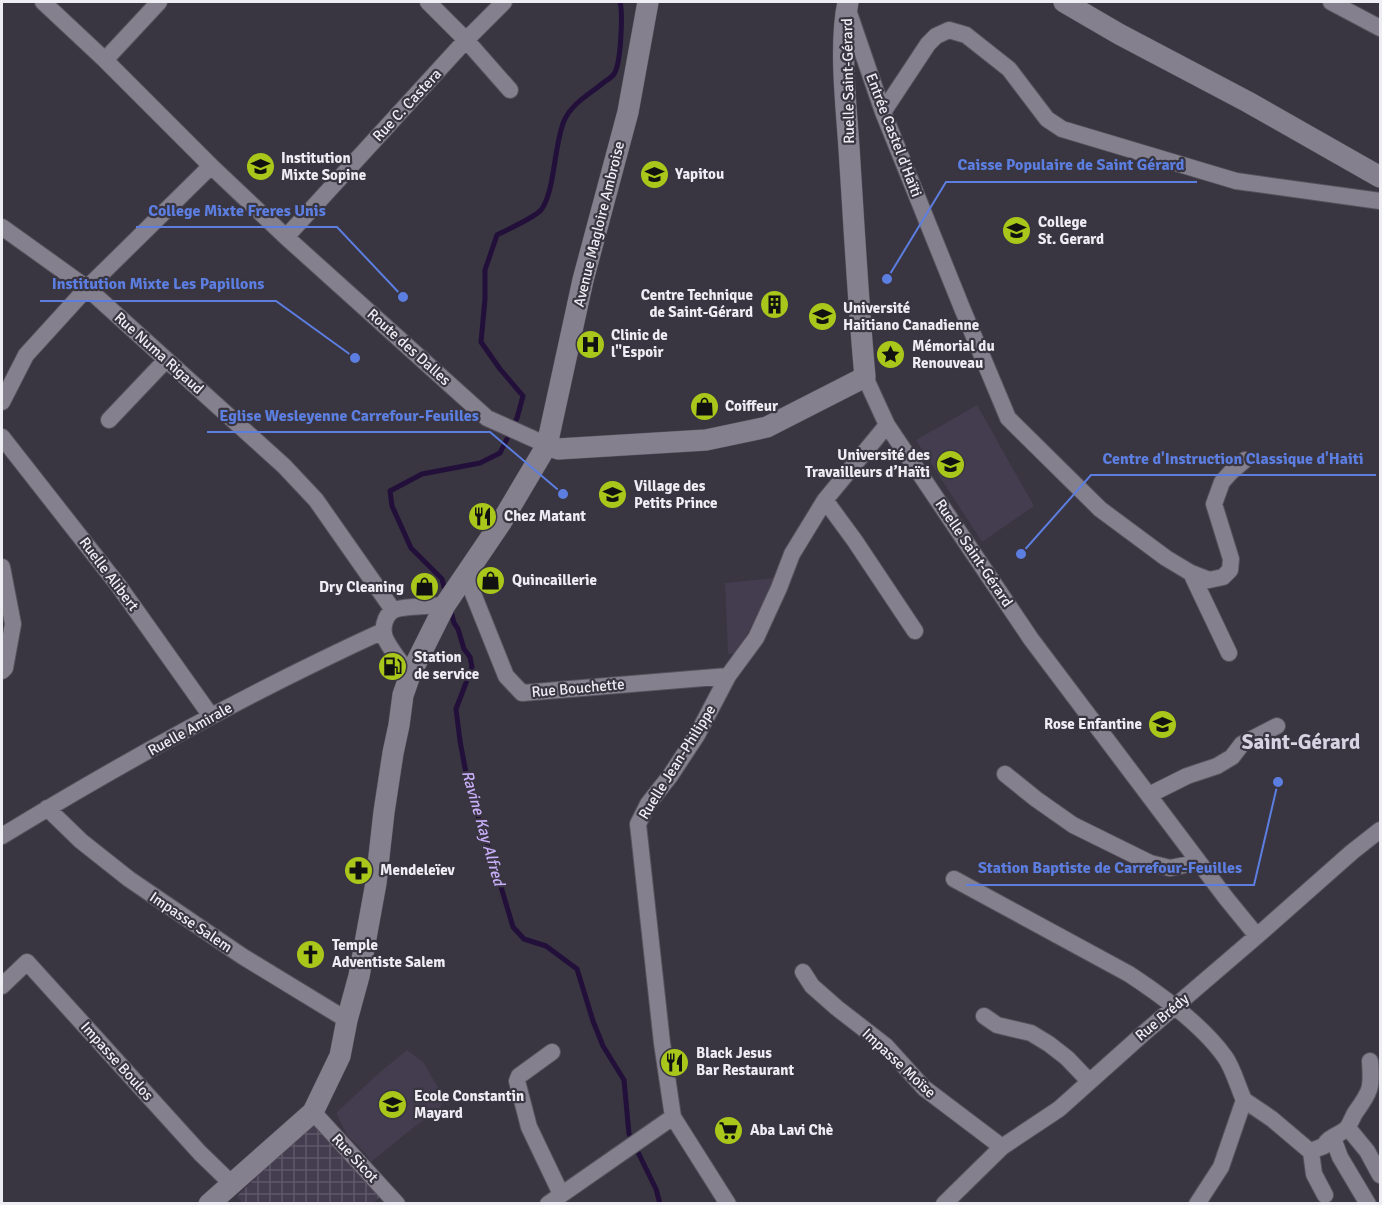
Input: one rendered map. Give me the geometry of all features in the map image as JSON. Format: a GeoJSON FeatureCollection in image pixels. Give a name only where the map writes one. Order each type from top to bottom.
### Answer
{"type":"FeatureCollection","features":[{"type":"Feature","properties":{"kind":"street","name":"Route des Dalles"},"geometry":{"type":"LineString","coordinates":[[43,2],[286,237],[487,418],[519,434],[558,449],[706,440],[767,427],[865,377]]}},
{"type":"Feature","properties":{"kind":"street"},"geometry":{"type":"LineString","coordinates":[[105,60],[159,2]]}},
{"type":"Feature","properties":{"kind":"street"},"geometry":{"type":"LineString","coordinates":[[428,2],[466,40],[510,90]]}},
{"type":"Feature","properties":{"kind":"street","name":"Rue C. Castera"},"geometry":{"type":"LineString","coordinates":[[286,237],[466,40],[504,2]]}},
{"type":"Feature","properties":{"kind":"street","name":"Avenue Magloire Ambroise"},"geometry":{"type":"LineString","coordinates":[[313,1112],[340,1056],[359,976],[403,695],[410,675],[445,605],[519,494],[547,446],[583,280],[628,111],[648,2]]}},
{"type":"Feature","properties":{"kind":"street"},"geometry":{"type":"LineString","coordinates":[[1064,2],[1380,177]]}},
{"type":"Feature","properties":{"kind":"street"},"geometry":{"type":"LineString","coordinates":[[1331,2],[1380,28]]}},
{"type":"Feature","properties":{"kind":"street","name":"Entrée Castel d'Haïti"},"geometry":{"type":"LineString","coordinates":[[847,4],[883,112],[1008,418],[1100,509],[1166,558],[1191,573],[1209,580],[1223,577],[1230,570],[1231,559],[1214,504],[1222,482],[1245,460]]}},
{"type":"Feature","properties":{"kind":"street","name":"Ruelle Saint-Gérard"},"geometry":{"type":"LineString","coordinates":[[847,4],[844,31],[845,77],[865,377],[887,425],[1031,639],[1257,936]]}},
{"type":"Feature","properties":{"kind":"street"},"geometry":{"type":"LineString","coordinates":[[883,112],[928,44],[936,36],[949,30],[966,35],[1009,69],[1047,119],[1062,129],[1236,181],[1380,201]]}},
{"type":"Feature","properties":{"kind":"street"},"geometry":{"type":"LineString","coordinates":[[2,402],[27,355],[87,288],[211,166]]}},
{"type":"Feature","properties":{"kind":"street","name":"Rue Numa Rigaud"},"geometry":{"type":"LineString","coordinates":[[2,227],[87,288],[285,466],[315,500],[393,610]]}},
{"type":"Feature","properties":{"kind":"street"},"geometry":{"type":"LineString","coordinates":[[109,420],[166,360]]}},
{"type":"Feature","properties":{"kind":"street","name":"Ruelle Jean-Philippe"},"geometry":{"type":"LineString","coordinates":[[728,1203],[673,1117],[662,1043],[638,824],[648,804],[697,735],[728,676],[756,638],[792,554],[825,500],[887,425]]}},
{"type":"Feature","properties":{"kind":"street","name":"Ruelle Alibert"},"geometry":{"type":"LineString","coordinates":[[2,437],[118,585],[211,716]]}},
{"type":"Feature","properties":{"kind":"street"},"geometry":{"type":"LineString","coordinates":[[825,500],[915,631]]}},
{"type":"Feature","properties":{"kind":"street"},"geometry":{"type":"LineString","coordinates":[[2,567],[14,624],[5,668],[2,671]]}},
{"type":"Feature","properties":{"kind":"street"},"geometry":{"type":"LineString","coordinates":[[1191,573],[1229,654]]}},
{"type":"Feature","properties":{"kind":"street","name":"Rue Bouchette"},"geometry":{"type":"LineString","coordinates":[[466,576],[506,676],[522,693],[728,676]]}},
{"type":"Feature","properties":{"kind":"street"},"geometry":{"type":"LineString","coordinates":[[410,675],[383,631],[388,616],[393,610],[445,605]]}},
{"type":"Feature","properties":{"kind":"street","name":"Ruelle Amirale"},"geometry":{"type":"LineString","coordinates":[[2,836],[47,808],[211,716],[383,631]]}},
{"type":"Feature","properties":{"kind":"street"},"geometry":{"type":"LineString","coordinates":[[1149,795],[1232,758],[1242,744],[1277,726]]}},
{"type":"Feature","properties":{"kind":"street"},"geometry":{"type":"LineString","coordinates":[[1005,774],[1073,825],[1150,863],[1170,868],[1199,862]]}},
{"type":"Feature","properties":{"kind":"street","name":"Impasse Salem"},"geometry":{"type":"LineString","coordinates":[[47,808],[81,841],[129,879],[242,956],[347,1020]]}},
{"type":"Feature","properties":{"kind":"street","name":"Rue Brédy"},"geometry":{"type":"LineString","coordinates":[[944,1203],[1002,1147],[1059,1108],[1380,830]]}},
{"type":"Feature","properties":{"kind":"street"},"geometry":{"type":"LineString","coordinates":[[954,879],[1129,974],[1174,1007],[1203,1033],[1226,1059],[1244,1100],[1272,1119],[1311,1152],[1314,1174],[1325,1195]]}},
{"type":"Feature","properties":{"kind":"street","name":"Impasse Boulos"},"geometry":{"type":"LineString","coordinates":[[2,986],[27,962],[200,1153],[232,1184]]}},
{"type":"Feature","properties":{"kind":"street","name":"Impasse Moïse"},"geometry":{"type":"LineString","coordinates":[[803,972],[812,986],[886,1046],[924,1088],[1002,1147]]}},
{"type":"Feature","properties":{"kind":"street"},"geometry":{"type":"LineString","coordinates":[[984,1016],[997,1025],[1031,1033],[1049,1044],[1067,1058],[1089,1081]]}},
{"type":"Feature","properties":{"kind":"street"},"geometry":{"type":"LineString","coordinates":[[552,1052],[519,1076],[517,1081],[554,1198],[673,1117]]}},
{"type":"Feature","properties":{"kind":"street"},"geometry":{"type":"LineString","coordinates":[[1311,1152],[1324,1146],[1327,1140],[1348,1128],[1371,1084],[1370,1061]]}},
{"type":"Feature","properties":{"kind":"street"},"geometry":{"type":"LineString","coordinates":[[1197,1203],[1221,1167],[1244,1100]]}},
{"type":"Feature","properties":{"kind":"street"},"geometry":{"type":"LineString","coordinates":[[209,1203],[313,1112]]}},
{"type":"Feature","properties":{"kind":"street","name":"Rue Sicot"},"geometry":{"type":"LineString","coordinates":[[313,1112],[397,1203]]}},
{"type":"Feature","properties":{"kind":"street"},"geometry":{"type":"LineString","coordinates":[[1348,1128],[1367,1151],[1380,1175]]}},
{"type":"Feature","properties":{"kind":"street"},"geometry":{"type":"LineString","coordinates":[[1333,1138],[1340,1157],[1368,1203]]}},
{"type":"Feature","properties":{"kind":"shaded area"},"geometry":{"type":"Polygon","coordinates":[[[977,405],[1034,506],[982,542],[916,440],[977,405]]]}},
{"type":"Feature","properties":{"kind":"shaded area"},"geometry":{"type":"Polygon","coordinates":[[[775,578],[738,653],[728,654],[725,583],[775,578]]]}},
{"type":"Feature","properties":{"kind":"shaded area","name":"Ecole Constantin Mayard"},"geometry":{"type":"Polygon","coordinates":[[[407,1050],[424,1063],[445,1100],[438,1110],[371,1162],[347,1135],[336,1113],[407,1050]]]}},
{"type":"Feature","properties":{"kind":"shaded area"},"geometry":{"type":"Polygon","coordinates":[[[313,1123],[381,1196],[373,1203],[243,1204],[237,1196],[313,1123]]]}},
{"type":"Feature","properties":{"kind":"waterway","name":"Ravine Kay Alfred"},"geometry":{"type":"LineString","coordinates":[[446,594],[442,579],[411,548],[392,506],[390,491],[422,474],[480,463],[500,453],[517,418],[523,396],[481,342],[485,270],[497,235],[533,216],[546,202],[558,142],[567,115],[581,100],[614,74],[621,39],[620,2]]}},
{"type":"Feature","properties":{"kind":"waterway","name":"Ravine Kay Alfred"},"geometry":{"type":"LineString","coordinates":[[450,608],[472,667],[456,709],[469,789],[513,927],[524,939],[546,946],[577,969],[603,1046],[624,1080],[629,1134],[656,1189],[660,1204]]}},
{"type":"Feature","properties":{"kind":"place","name":"Institution Mixte Sopine"},"geometry":{"type":"Point","coordinates":[260,167]}},
{"type":"Feature","properties":{"kind":"place","name":"Yapitou"},"geometry":{"type":"Point","coordinates":[654,174]}},
{"type":"Feature","properties":{"kind":"place","name":"College St. Gerard"},"geometry":{"type":"Point","coordinates":[1017,231]}},
{"type":"Feature","properties":{"kind":"place","name":"Caisse Populaire de Saint Gérard"},"geometry":{"type":"Point","coordinates":[887,279]}},
{"type":"Feature","properties":{"kind":"place","name":"College Mixte Freres Unis"},"geometry":{"type":"Point","coordinates":[403,297]}},
{"type":"Feature","properties":{"kind":"place","name":"Centre Technique de Saint-Gérard"},"geometry":{"type":"Point","coordinates":[774,304]}},
{"type":"Feature","properties":{"kind":"place","name":"Université Haitiano Canadienne"},"geometry":{"type":"Point","coordinates":[822,317]}},
{"type":"Feature","properties":{"kind":"place","name":"Clinic de l\"Espoir"},"geometry":{"type":"Point","coordinates":[590,344]}},
{"type":"Feature","properties":{"kind":"place","name":"Mémorial du Renouveau"},"geometry":{"type":"Point","coordinates":[891,355]}},
{"type":"Feature","properties":{"kind":"place","name":"Institution Mixte Les Papillons"},"geometry":{"type":"Point","coordinates":[355,358]}},
{"type":"Feature","properties":{"kind":"place","name":"Coiffeur"},"geometry":{"type":"Point","coordinates":[704,406]}},
{"type":"Feature","properties":{"kind":"place","name":"Université des Travailleurs d’Haïti"},"geometry":{"type":"Point","coordinates":[951,464]}},
{"type":"Feature","properties":{"kind":"place","name":"Eglise Wesleyenne Carrefour-Feuilles"},"geometry":{"type":"Point","coordinates":[563,494]}},
{"type":"Feature","properties":{"kind":"place","name":"Village des Petits Prince"},"geometry":{"type":"Point","coordinates":[613,495]}},
{"type":"Feature","properties":{"kind":"place","name":"Chez Matant"},"geometry":{"type":"Point","coordinates":[483,516]}},
{"type":"Feature","properties":{"kind":"place","name":"Centre d'Instruction Classique d'Haiti"},"geometry":{"type":"Point","coordinates":[1021,554]}},
{"type":"Feature","properties":{"kind":"place","name":"Quincaillerie"},"geometry":{"type":"Point","coordinates":[491,580]}},
{"type":"Feature","properties":{"kind":"place","name":"Dry Cleaning"},"geometry":{"type":"Point","coordinates":[425,587]}},
{"type":"Feature","properties":{"kind":"place","name":"Station de service"},"geometry":{"type":"Point","coordinates":[393,666]}},
{"type":"Feature","properties":{"kind":"place","name":"Rose Enfantine"},"geometry":{"type":"Point","coordinates":[1163,724]}},
{"type":"Feature","properties":{"kind":"place","name":"Station Baptiste de Carrefour-Feuilles"},"geometry":{"type":"Point","coordinates":[1278,782]}},
{"type":"Feature","properties":{"kind":"place","name":"Mendeleïev"},"geometry":{"type":"Point","coordinates":[359,870]}},
{"type":"Feature","properties":{"kind":"place","name":"Temple Adventiste Salem"},"geometry":{"type":"Point","coordinates":[311,954]}},
{"type":"Feature","properties":{"kind":"place","name":"Black Jesus Bar Restaurant"},"geometry":{"type":"Point","coordinates":[675,1062]}},
{"type":"Feature","properties":{"kind":"place","name":"Ecole Constantin Mayard"},"geometry":{"type":"Point","coordinates":[393,1105]}},
{"type":"Feature","properties":{"kind":"place","name":"Aba Lavi Chè"},"geometry":{"type":"Point","coordinates":[729,1130]}},
{"type":"Feature","properties":{"kind":"district","name":"Saint-Gérard"},"geometry":{"type":"Point","coordinates":[1301,742]}}]}
